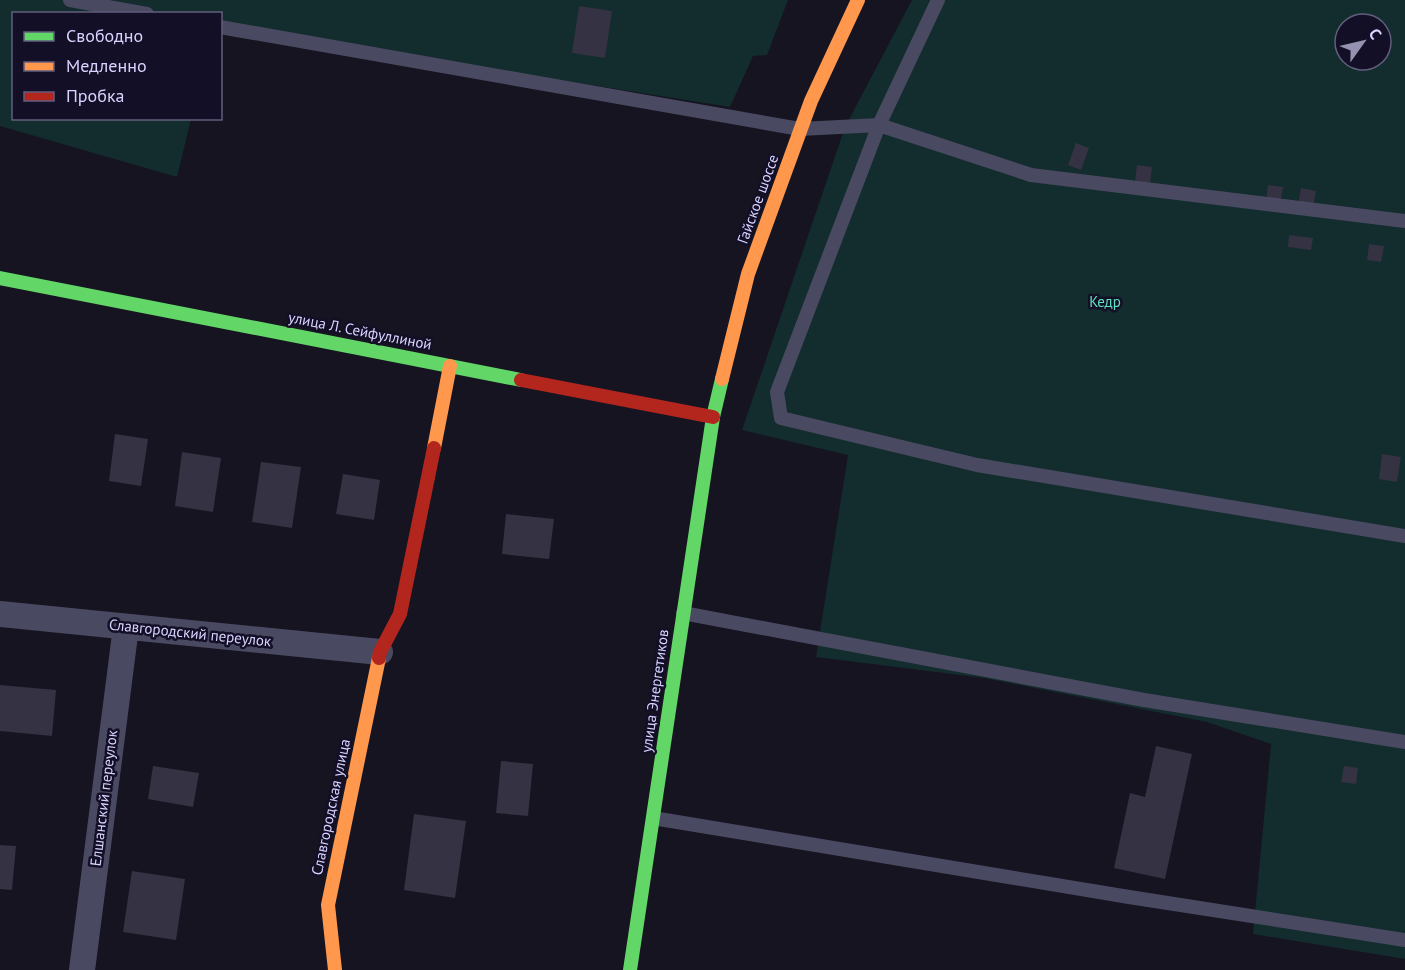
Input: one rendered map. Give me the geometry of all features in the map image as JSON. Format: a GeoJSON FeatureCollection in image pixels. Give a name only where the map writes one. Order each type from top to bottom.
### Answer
{"type":"FeatureCollection","features":[{"type":"Feature","properties":{"kind":"street","name":"Гайское шоссе"},"geometry":{"type":"LineString","coordinates":[[713,417],[748,274],[811,101],[858,0]]}},
{"type":"Feature","properties":{"kind":"street","name":"улица Л. Сейфуллиной"},"geometry":{"type":"LineString","coordinates":[[0,278],[713,417]]}},
{"type":"Feature","properties":{"kind":"street","name":"Славгородская улица"},"geometry":{"type":"LineString","coordinates":[[335,970],[328,905],[380,652],[400,614],[450,366]]}},
{"type":"Feature","properties":{"kind":"street","name":"улица Энергетиков"},"geometry":{"type":"LineString","coordinates":[[630,970],[713,417]]}},
{"type":"Feature","properties":{"kind":"street","name":"Славгородский переулок"},"geometry":{"type":"LineString","coordinates":[[0,614],[380,652]]}},
{"type":"Feature","properties":{"kind":"street","name":"Елшанский переулок"},"geometry":{"type":"LineString","coordinates":[[82,970],[126,627]]}},
{"type":"Feature","properties":{"kind":"lane"},"geometry":{"type":"LineString","coordinates":[[70,0],[136,12]]}},
{"type":"Feature","properties":{"kind":"lane"},"geometry":{"type":"LineString","coordinates":[[938,0],[879,124],[777,392],[781,418],[976,465],[1405,536]]}},
{"type":"Feature","properties":{"kind":"lane"},"geometry":{"type":"LineString","coordinates":[[222,27],[801,129],[879,124],[1030,175],[1405,221]]}},
{"type":"Feature","properties":{"kind":"lane"},"geometry":{"type":"LineString","coordinates":[[683,612],[1144,700],[1405,742]]}},
{"type":"Feature","properties":{"kind":"lane"},"geometry":{"type":"LineString","coordinates":[[653,818],[1405,940]]}},
{"type":"Feature","properties":{"kind":"green space"},"geometry":{"type":"Polygon","coordinates":[[[0,0],[788,0],[767,55],[753,56],[730,107],[222,26],[222,12],[12,12],[12,120],[191,120],[177,177],[0,126],[0,0]]]}},
{"type":"Feature","properties":{"kind":"green space","name":"Кедр"},"geometry":{"type":"Polygon","coordinates":[[[912,0],[1405,0],[1405,959],[1253,934],[1271,744],[1207,722],[984,678],[816,657],[848,455],[742,430],[845,127],[912,0]]]}},
{"type":"Feature","properties":{"kind":"building"},"geometry":{"type":"Polygon","coordinates":[[[579,6],[612,11],[605,58],[572,53],[579,6]]]}},
{"type":"Feature","properties":{"kind":"building"},"geometry":{"type":"Polygon","coordinates":[[[1076,143],[1089,148],[1081,170],[1068,165],[1076,143]]]}},
{"type":"Feature","properties":{"kind":"building"},"geometry":{"type":"Polygon","coordinates":[[[1137,165],[1152,167],[1150,183],[1135,181],[1137,165]]]}},
{"type":"Feature","properties":{"kind":"building"},"geometry":{"type":"Polygon","coordinates":[[[1268,185],[1283,187],[1280,203],[1266,201],[1268,185]]]}},
{"type":"Feature","properties":{"kind":"building"},"geometry":{"type":"Polygon","coordinates":[[[1301,188],[1316,191],[1313,207],[1298,205],[1301,188]]]}},
{"type":"Feature","properties":{"kind":"building"},"geometry":{"type":"Polygon","coordinates":[[[1289,235],[1313,238],[1311,250],[1288,247],[1289,235]]]}},
{"type":"Feature","properties":{"kind":"building"},"geometry":{"type":"Polygon","coordinates":[[[1369,244],[1384,246],[1381,262],[1367,260],[1369,244]]]}},
{"type":"Feature","properties":{"kind":"building"},"geometry":{"type":"Polygon","coordinates":[[[115,434],[148,439],[141,486],[109,481],[115,434]]]}},
{"type":"Feature","properties":{"kind":"building"},"geometry":{"type":"Polygon","coordinates":[[[182,452],[221,458],[213,512],[175,506],[182,452]]]}},
{"type":"Feature","properties":{"kind":"building"},"geometry":{"type":"Polygon","coordinates":[[[1382,454],[1401,457],[1397,482],[1379,479],[1382,454]]]}},
{"type":"Feature","properties":{"kind":"building"},"geometry":{"type":"Polygon","coordinates":[[[261,462],[301,467],[292,528],[252,522],[261,462]]]}},
{"type":"Feature","properties":{"kind":"building"},"geometry":{"type":"Polygon","coordinates":[[[343,474],[380,480],[374,520],[336,514],[343,474]]]}},
{"type":"Feature","properties":{"kind":"building"},"geometry":{"type":"Polygon","coordinates":[[[506,514],[554,519],[549,559],[502,554],[506,514]]]}},
{"type":"Feature","properties":{"kind":"building"},"geometry":{"type":"Polygon","coordinates":[[[0,685],[56,690],[52,736],[0,731],[0,685]]]}},
{"type":"Feature","properties":{"kind":"building"},"geometry":{"type":"Polygon","coordinates":[[[1156,746],[1192,754],[1165,879],[1114,868],[1130,793],[1145,797],[1156,746]]]}},
{"type":"Feature","properties":{"kind":"building"},"geometry":{"type":"Polygon","coordinates":[[[501,761],[533,764],[528,816],[496,813],[501,761]]]}},
{"type":"Feature","properties":{"kind":"building"},"geometry":{"type":"Polygon","coordinates":[[[153,766],[199,773],[193,807],[148,799],[153,766]]]}},
{"type":"Feature","properties":{"kind":"building"},"geometry":{"type":"Polygon","coordinates":[[[1344,766],[1358,768],[1356,784],[1341,782],[1344,766]]]}},
{"type":"Feature","properties":{"kind":"building"},"geometry":{"type":"Polygon","coordinates":[[[414,814],[466,821],[455,898],[404,890],[414,814]]]}},
{"type":"Feature","properties":{"kind":"building"},"geometry":{"type":"Polygon","coordinates":[[[0,845],[16,846],[12,890],[0,889],[0,845]]]}},
{"type":"Feature","properties":{"kind":"building"},"geometry":{"type":"Polygon","coordinates":[[[132,871],[185,879],[176,940],[123,932],[132,871]]]}},
{"type":"Feature","properties":{"kind":"traffic: fast"},"geometry":{"type":"LineString","coordinates":[[0,278],[521,380]]}},
{"type":"Feature","properties":{"kind":"traffic: fast"},"geometry":{"type":"LineString","coordinates":[[630,970],[713,417],[722,379]]}},
{"type":"Feature","properties":{"kind":"traffic: slow"},"geometry":{"type":"LineString","coordinates":[[722,379],[748,274],[811,101],[858,0]]}},
{"type":"Feature","properties":{"kind":"traffic: slow"},"geometry":{"type":"LineString","coordinates":[[434,448],[450,366]]}},
{"type":"Feature","properties":{"kind":"traffic: slow"},"geometry":{"type":"LineString","coordinates":[[335,970],[328,905],[379,658]]}},
{"type":"Feature","properties":{"kind":"traffic: jam"},"geometry":{"type":"LineString","coordinates":[[521,380],[713,417]]}},
{"type":"Feature","properties":{"kind":"traffic: jam"},"geometry":{"type":"LineString","coordinates":[[379,658],[400,614],[434,448]]}}]}
